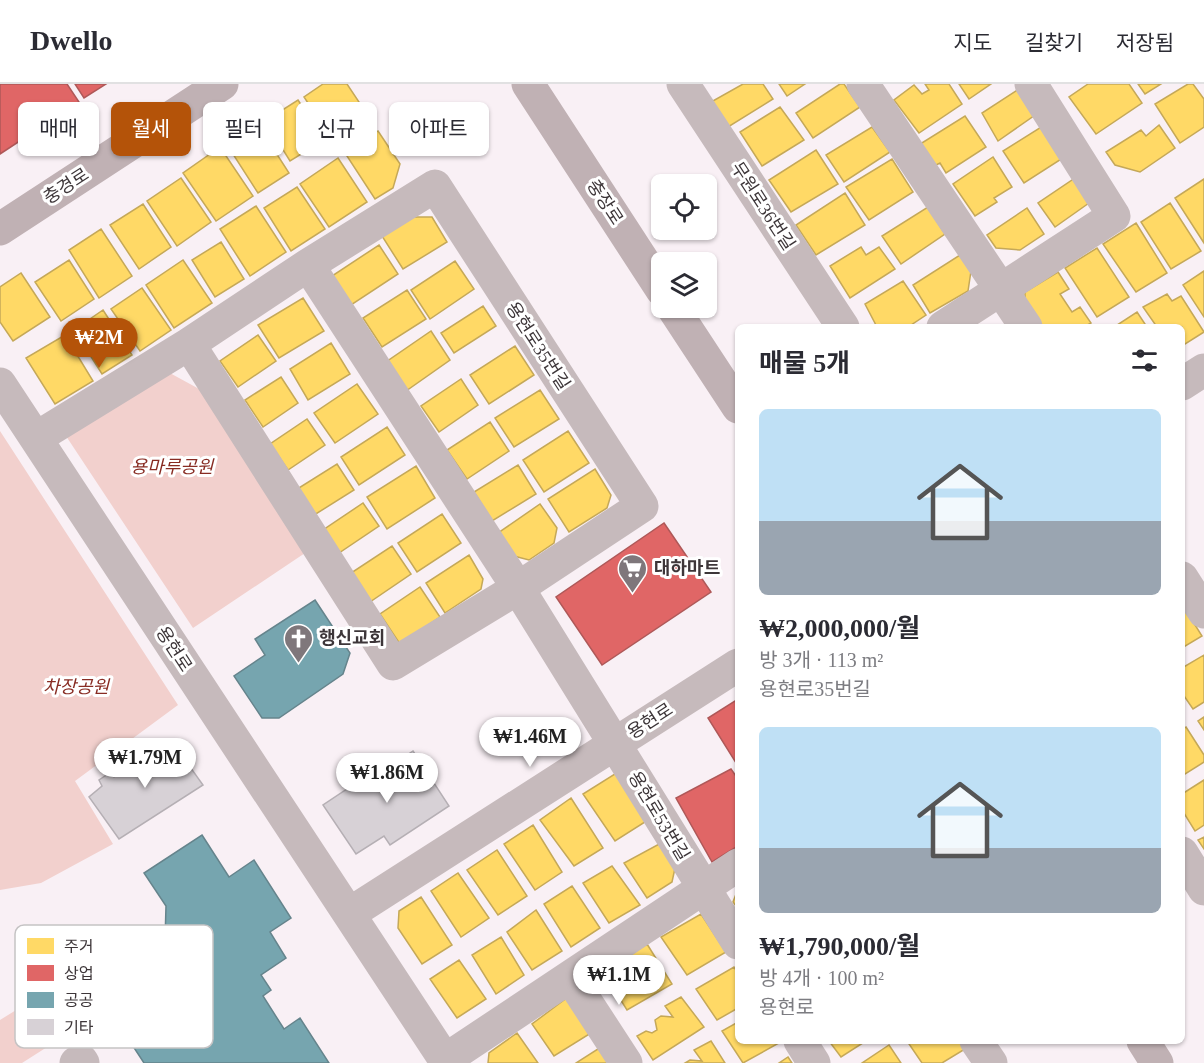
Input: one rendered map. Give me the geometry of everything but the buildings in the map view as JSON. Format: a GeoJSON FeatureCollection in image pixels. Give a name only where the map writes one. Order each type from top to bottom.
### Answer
{"type":"FeatureCollection","features":[{"type":"Feature","properties":{"kind":"main road","name":"충경로"},"geometry":{"type":"LineString","coordinates":[[0,229],[222,84]]}},
{"type":"Feature","properties":{"kind":"main road","name":"충장로"},"geometry":{"type":"LineString","coordinates":[[528,84],[651,273]]}},
{"type":"Feature","properties":{"kind":"main road"},"geometry":{"type":"LineString","coordinates":[[680,318],[735,402]]}},
{"type":"Feature","properties":{"kind":"main road"},"geometry":{"type":"LineString","coordinates":[[1145,1044],[1157,1063]]}},
{"type":"Feature","properties":{"kind":"street","name":"무원로36번길"},"geometry":{"type":"LineString","coordinates":[[683,84],[841,324]]}},
{"type":"Feature","properties":{"kind":"street"},"geometry":{"type":"LineString","coordinates":[[864,84],[1024,324]]}},
{"type":"Feature","properties":{"kind":"street"},"geometry":{"type":"LineString","coordinates":[[948,324],[1114,216],[1031,84]]}},
{"type":"Feature","properties":{"kind":"street","name":"용현로35번길"},"geometry":{"type":"LineString","coordinates":[[36,438],[189,344],[308,265],[435,186],[642,506],[518,588],[393,664],[189,344]]}},
{"type":"Feature","properties":{"kind":"street"},"geometry":{"type":"LineString","coordinates":[[308,265],[518,588],[615,743]]}},
{"type":"Feature","properties":{"kind":"street"},"geometry":{"type":"LineString","coordinates":[[1185,382],[1204,370]]}},
{"type":"Feature","properties":{"kind":"street","name":"용현로"},"geometry":{"type":"LineString","coordinates":[[0,384],[446,1062]]}},
{"type":"Feature","properties":{"kind":"street"},"geometry":{"type":"LineString","coordinates":[[1185,575],[1204,561]]}},
{"type":"Feature","properties":{"kind":"street"},"geometry":{"type":"LineString","coordinates":[[1185,582],[1204,612]]}},
{"type":"Feature","properties":{"kind":"street","name":"용현로"},"geometry":{"type":"LineString","coordinates":[[349,914],[735,667]]}},
{"type":"Feature","properties":{"kind":"street","name":"용현로53번길"},"geometry":{"type":"LineString","coordinates":[[615,743],[735,937]]}},
{"type":"Feature","properties":{"kind":"street"},"geometry":{"type":"LineString","coordinates":[[1185,858],[1204,890]]}},
{"type":"Feature","properties":{"kind":"street"},"geometry":{"type":"LineString","coordinates":[[446,1062],[735,867]]}},
{"type":"Feature","properties":{"kind":"street"},"geometry":{"type":"LineString","coordinates":[[570,977],[626,1063]]}},
{"type":"Feature","properties":{"kind":"street"},"geometry":{"type":"LineString","coordinates":[[802,1044],[814,1063]]}},
{"type":"Feature","properties":{"kind":"street"},"geometry":{"type":"LineString","coordinates":[[978,1044],[991,1063]]}},
{"type":"Feature","properties":{"kind":"street"},"geometry":{"type":"LineString","coordinates":[[76,1063],[81,1060],[83,1063]]}},
{"type":"Feature","properties":{"kind":"green space","name":"용마루공원"},"geometry":{"type":"Polygon","coordinates":[[[168,372],[212,396],[308,551],[193,628],[66,436],[168,372]]]}},
{"type":"Feature","properties":{"kind":"green space","name":"차장공원"},"geometry":{"type":"Polygon","coordinates":[[[0,431],[178,705],[75,781],[113,844],[41,883],[0,890],[0,431]]]}},
{"type":"Feature","properties":{"kind":"green space"},"geometry":{"type":"Polygon","coordinates":[[[15,1011],[15,1048],[46,1048],[22,1063],[0,1063],[0,1020],[15,1011]]]}},
{"type":"Feature","properties":{"kind":"place","name":"대하마트"},"geometry":{"type":"Point","coordinates":[633,594]}},
{"type":"Feature","properties":{"kind":"place","name":"행신교회"},"geometry":{"type":"Point","coordinates":[298,664]}}]}
